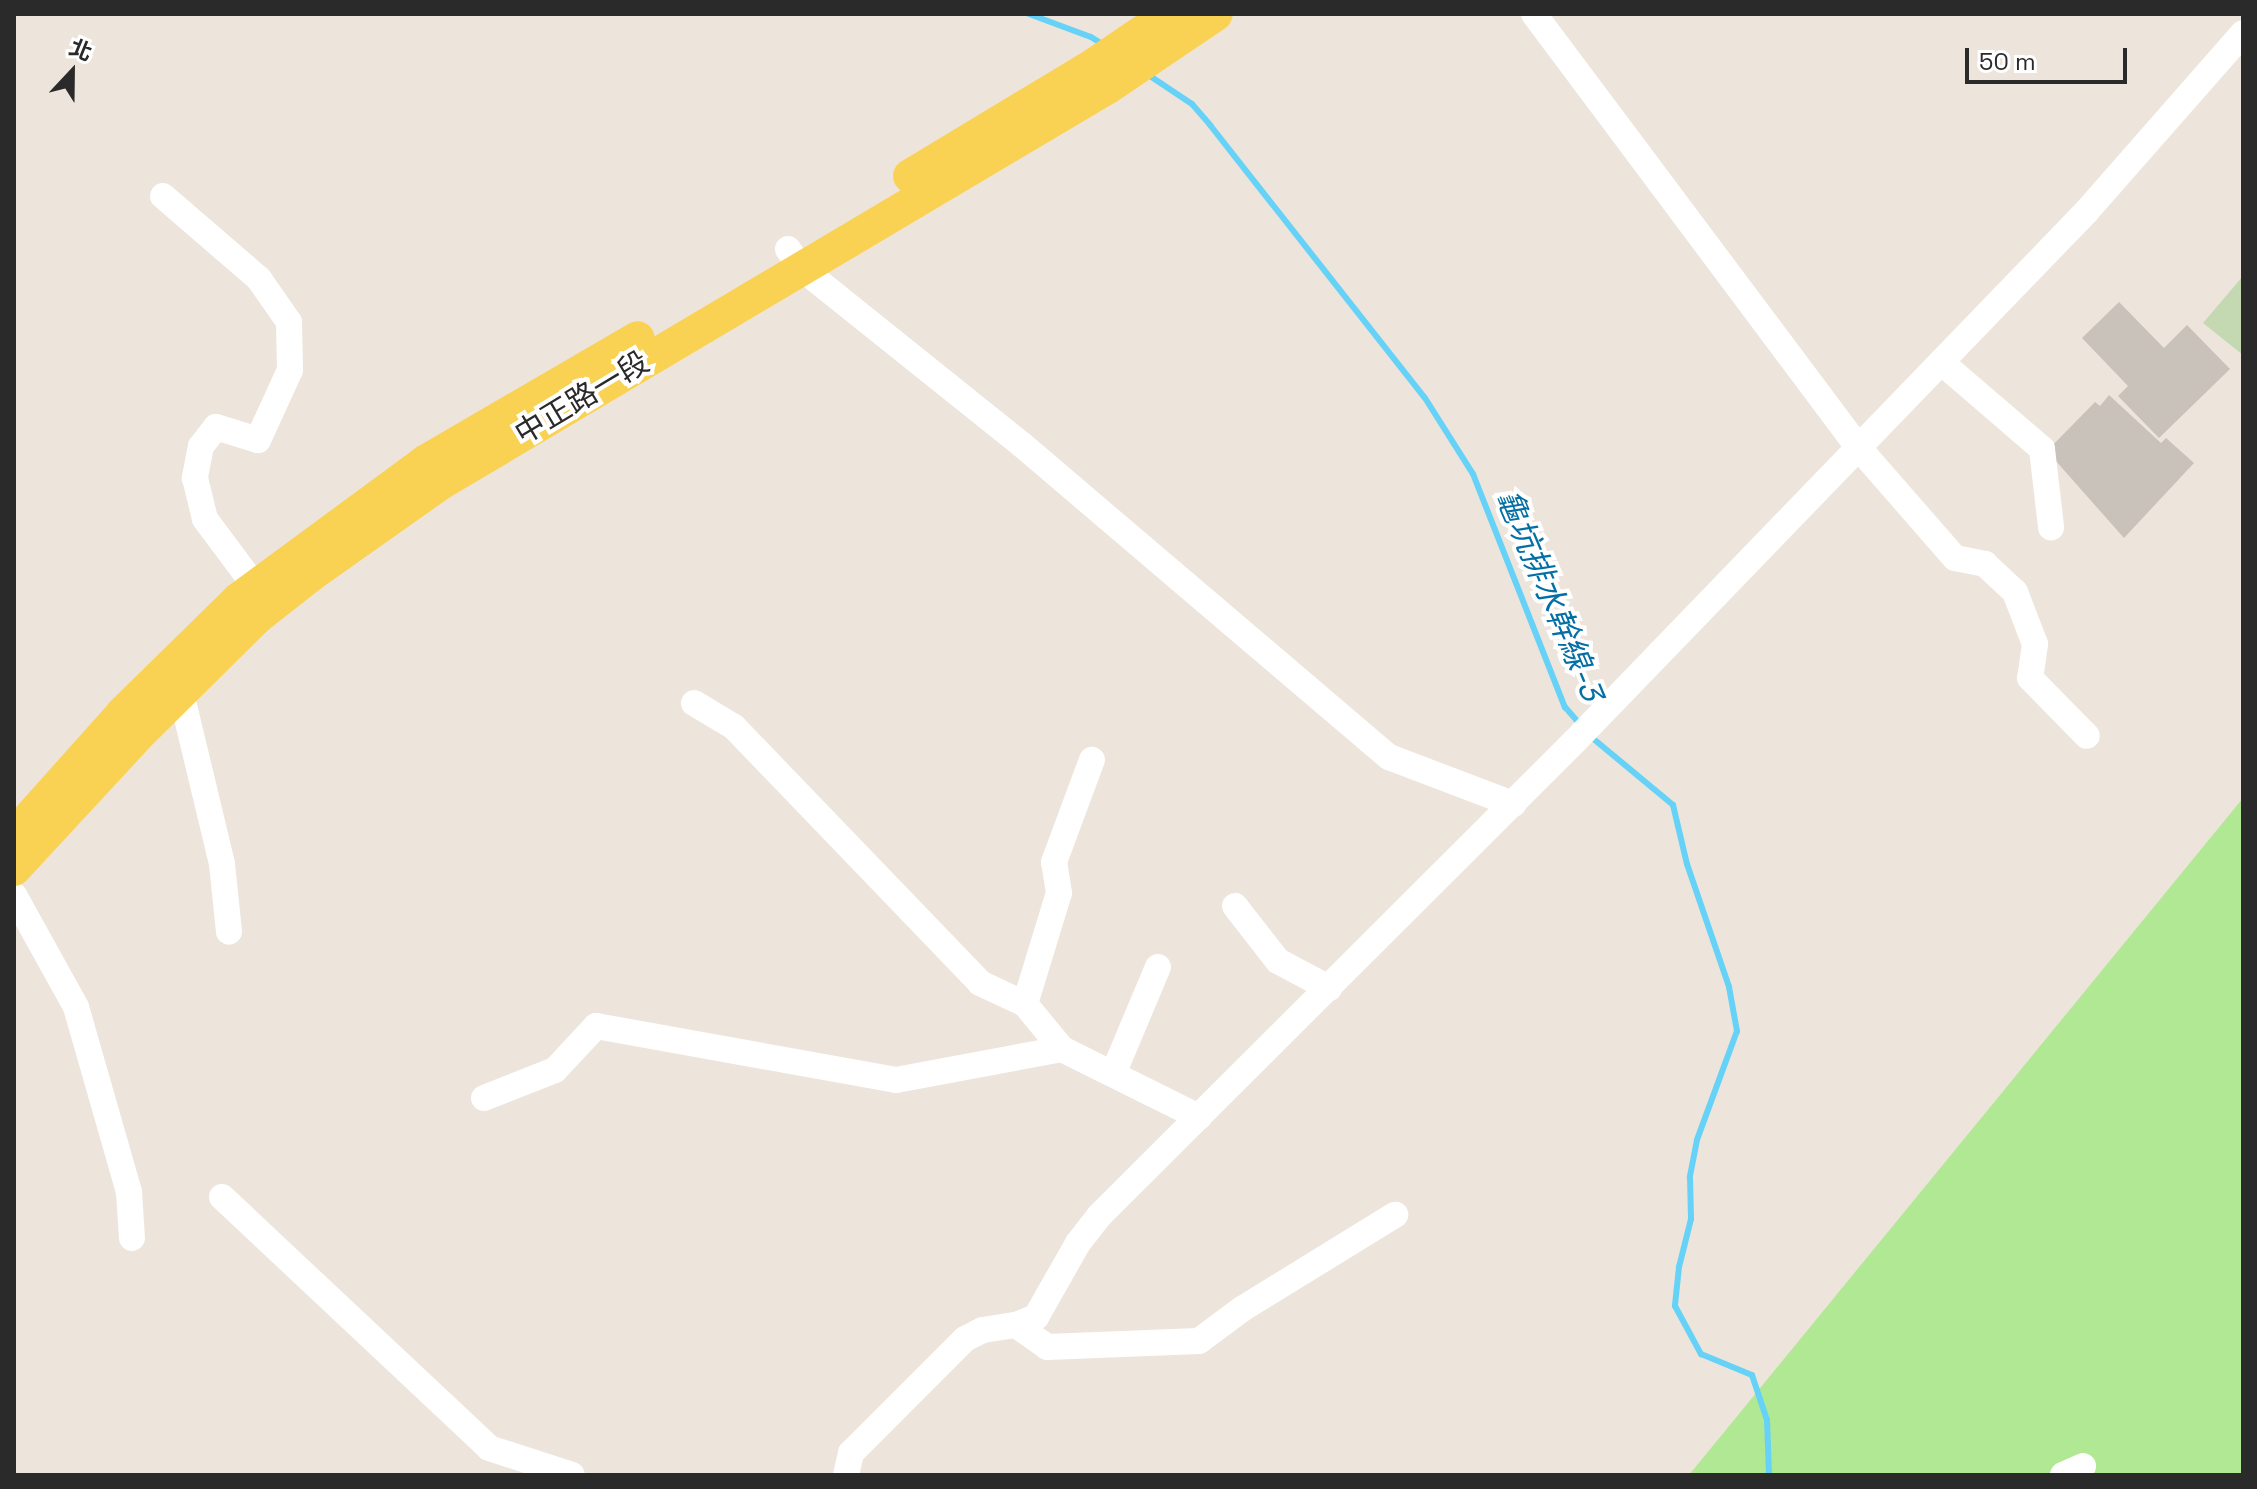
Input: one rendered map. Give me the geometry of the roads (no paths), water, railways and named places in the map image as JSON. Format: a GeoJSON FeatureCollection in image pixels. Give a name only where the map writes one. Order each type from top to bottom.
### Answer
{"type":"FeatureCollection","features":[{"type":"Feature","properties":{"kind":"main road","name":"中正路一段"},"geometry":{"type":"LineString","coordinates":[[1126,60],[1169,14]]}},
{"type":"Feature","properties":{"kind":"main road","name":"中正路一段"},"geometry":{"type":"LineString","coordinates":[[14,835],[122,714],[255,586],[305,563],[439,484],[794,258],[1126,60],[1216,14]]}},
{"type":"Feature","properties":{"kind":"main road","name":"中正路一段"},"geometry":{"type":"LineString","coordinates":[[14,869],[305,563]]}},
{"type":"Feature","properties":{"kind":"lane"},"geometry":{"type":"LineString","coordinates":[[1534,14],[1858,447],[1955,558],[1985,564],[2015,592],[2035,644],[2030,678],[2087,736]]}},
{"type":"Feature","properties":{"kind":"lane"},"geometry":{"type":"LineString","coordinates":[[846,1475],[851,1453],[965,1339],[983,1330],[1016,1325],[1036,1317],[1078,1243],[1099,1216],[1575,741],[2086,212],[2243,33]]}},
{"type":"Feature","properties":{"kind":"lane"},"geometry":{"type":"LineString","coordinates":[[163,196],[259,279],[289,322],[290,370],[258,440],[216,427],[201,446],[195,478],[205,519],[255,586]]}},
{"type":"Feature","properties":{"kind":"lane"},"geometry":{"type":"LineString","coordinates":[[794,258],[1021,444],[1389,757],[1513,804]]}},
{"type":"Feature","properties":{"kind":"lane"},"geometry":{"type":"LineString","coordinates":[[1941,362],[2042,449],[2051,527]]}},
{"type":"Feature","properties":{"kind":"lane"},"geometry":{"type":"LineString","coordinates":[[181,693],[222,864],[229,932]]}},
{"type":"Feature","properties":{"kind":"lane"},"geometry":{"type":"LineString","coordinates":[[694,703],[734,727],[980,983],[1025,1004],[1062,1049],[1199,1117]]}},
{"type":"Feature","properties":{"kind":"lane"},"geometry":{"type":"LineString","coordinates":[[1025,1004],[1059,893],[1054,862],[1092,760]]}},
{"type":"Feature","properties":{"kind":"lane"},"geometry":{"type":"LineString","coordinates":[[14,895],[76,1007],[129,1192],[132,1238]]}},
{"type":"Feature","properties":{"kind":"lane"},"geometry":{"type":"LineString","coordinates":[[1235,906],[1278,961],[1329,988]]}},
{"type":"Feature","properties":{"kind":"lane"},"geometry":{"type":"LineString","coordinates":[[1113,1074],[1158,967]]}},
{"type":"Feature","properties":{"kind":"lane"},"geometry":{"type":"LineString","coordinates":[[484,1098],[555,1070],[596,1026],[896,1080],[1062,1049]]}},
{"type":"Feature","properties":{"kind":"lane"},"geometry":{"type":"LineString","coordinates":[[222,1197],[489,1448],[572,1475]]}},
{"type":"Feature","properties":{"kind":"lane"},"geometry":{"type":"LineString","coordinates":[[1016,1325],[1047,1347],[1199,1341],[1242,1309],[1395,1215]]}},
{"type":"Feature","properties":{"kind":"waterway","name":"龜坑排水幹線-3"},"geometry":{"type":"LineString","coordinates":[[1029,14],[1091,37],[1104,45]]}},
{"type":"Feature","properties":{"kind":"waterway","name":"龜坑排水幹線-3"},"geometry":{"type":"LineString","coordinates":[[1147,74],[1192,104],[1425,398],[1473,474],[1565,707],[1580,724]]}},
{"type":"Feature","properties":{"kind":"waterway","name":"龜坑排水幹線-3"},"geometry":{"type":"LineString","coordinates":[[1590,736],[1673,805],[1687,864],[1729,987],[1737,1031],[1697,1140],[1690,1177],[1691,1219],[1679,1267],[1675,1306],[1701,1354],[1752,1375],[1767,1420],[1769,1475]]}}]}
